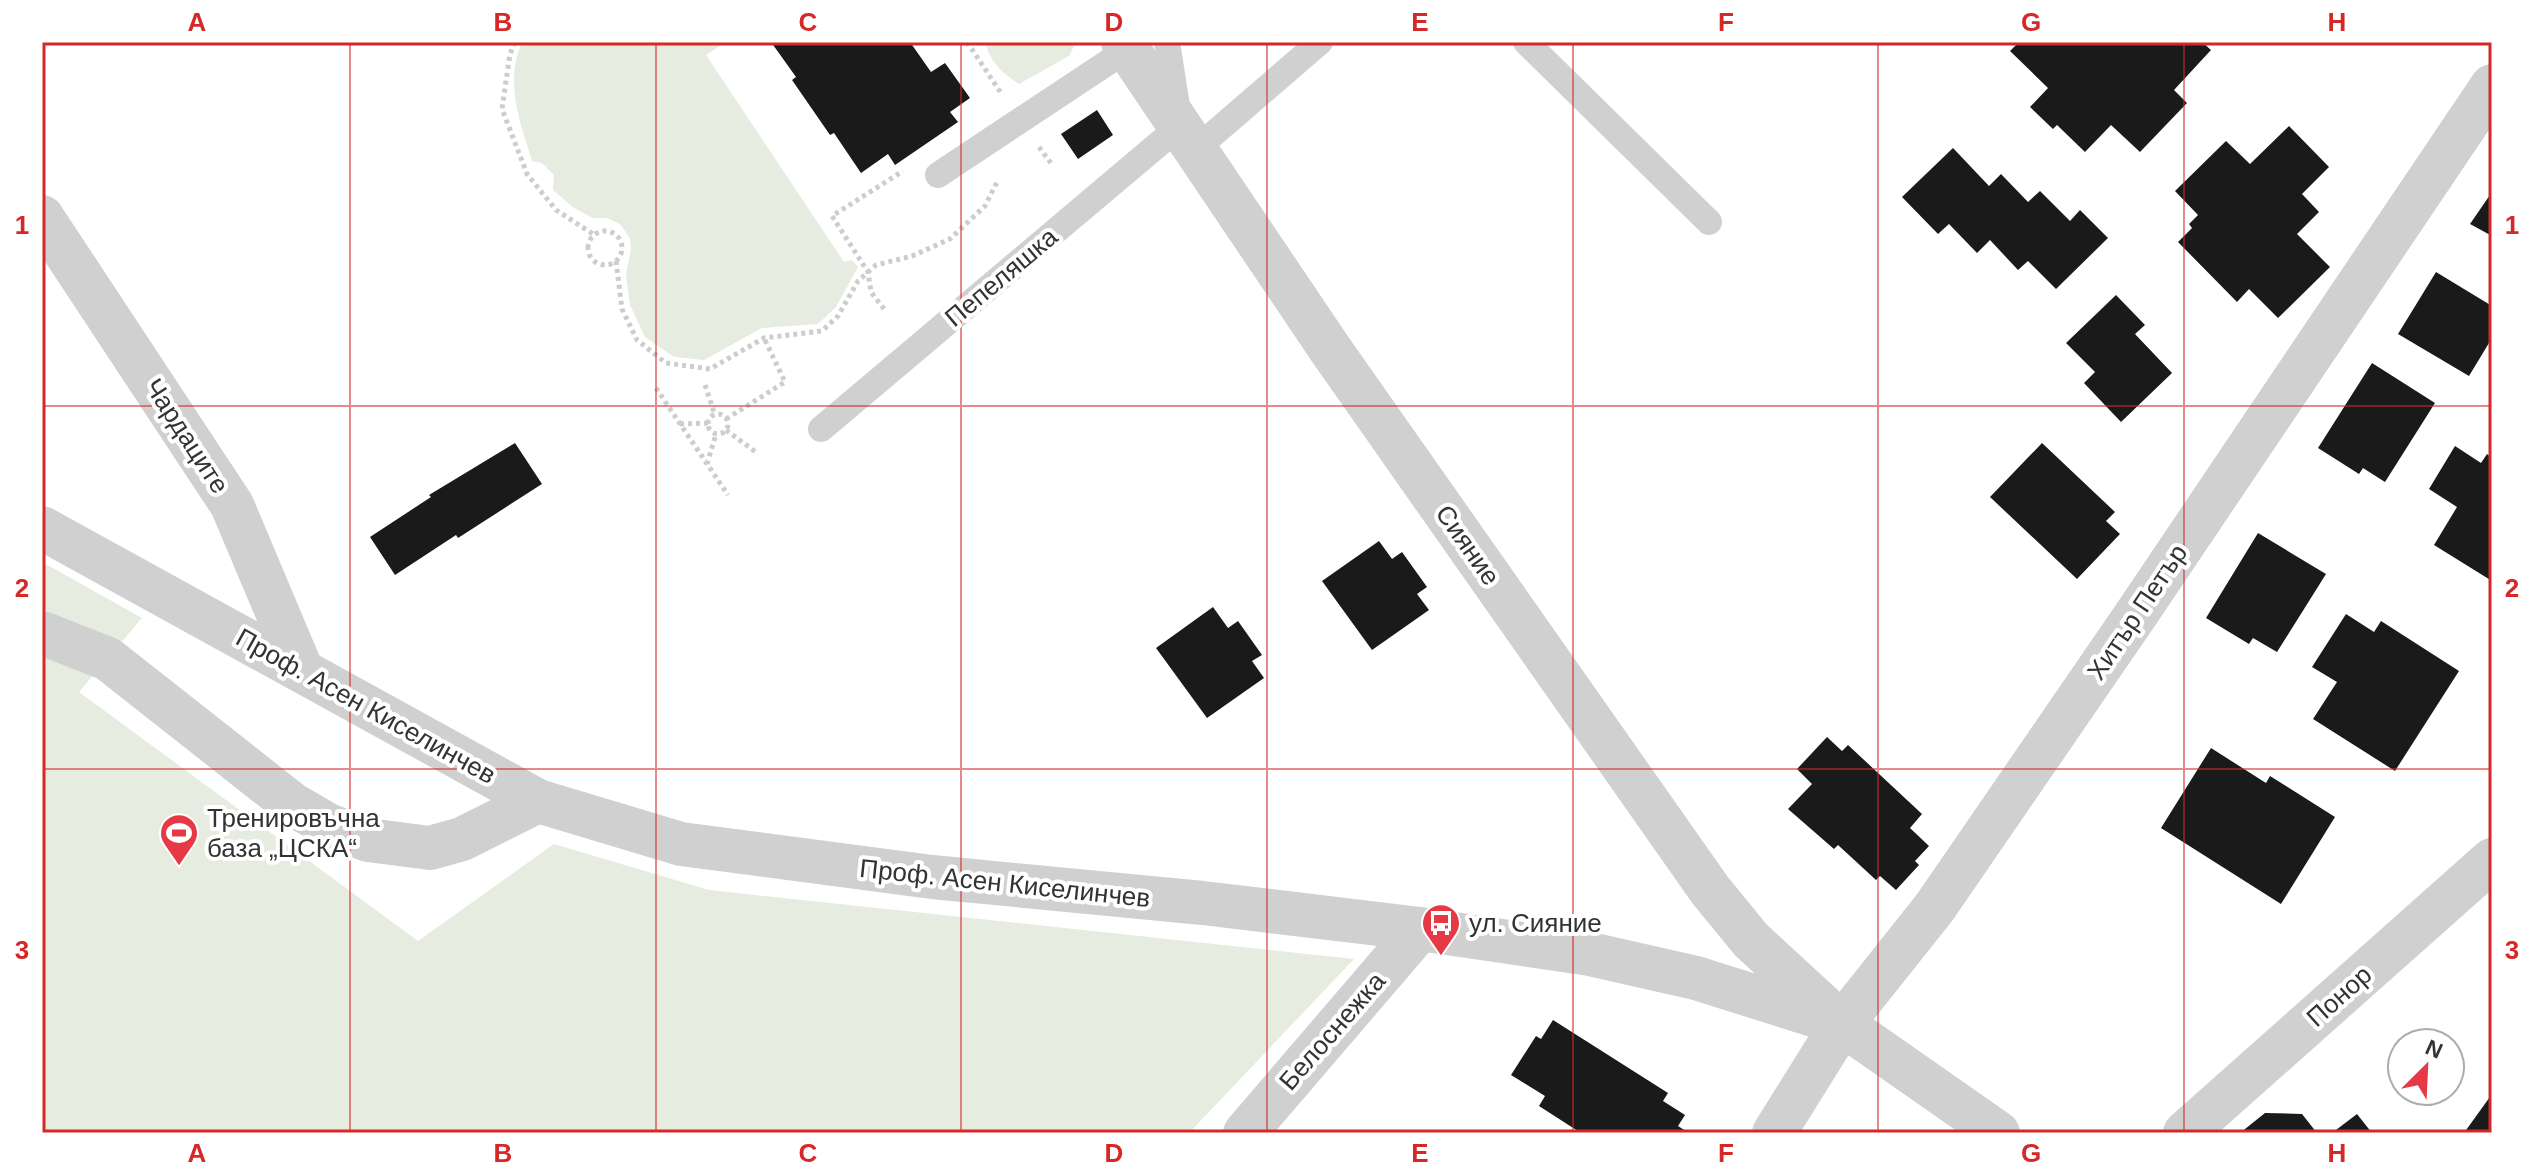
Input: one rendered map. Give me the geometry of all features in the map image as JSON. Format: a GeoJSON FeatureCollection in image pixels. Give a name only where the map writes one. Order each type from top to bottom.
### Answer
{"type":"FeatureCollection","features":[{"type":"Feature","properties":{"kind":"street","name":"Сияние"},"geometry":{"type":"LineString","coordinates":[[1139,44],[1188,138],[1330,349],[1710,890],[1751,940],[1842,1024]]}},
{"type":"Feature","properties":{"kind":"street","name":"Хитър Петър"},"geometry":{"type":"LineString","coordinates":[[1774,1133],[1842,1024],[1935,907],[2492,86]]}},
{"type":"Feature","properties":{"kind":"street","name":"Чардаците"},"geometry":{"type":"LineString","coordinates":[[42,217],[232,505],[302,671]]}},
{"type":"Feature","properties":{"kind":"street","name":"Проф. Асен Киселинчев"},"geometry":{"type":"LineString","coordinates":[[42,528],[538,801],[681,844],[932,877],[1203,903],[1420,929],[1605,957],[1753,994],[1842,1024],[1998,1133]]}},
{"type":"Feature","properties":{"kind":"street"},"geometry":{"type":"LineString","coordinates":[[42,633],[108,659],[292,804],[328,825],[368,840],[430,848],[462,839],[538,801]]}},
{"type":"Feature","properties":{"kind":"street","name":"Понор"},"geometry":{"type":"LineString","coordinates":[[2185,1133],[2492,860]]}},
{"type":"Feature","properties":{"kind":"street","name":"Белоснежка"},"geometry":{"type":"LineString","coordinates":[[1245,1133],[1420,929]]}},
{"type":"Feature","properties":{"kind":"lane","name":"Пепеляшка"},"geometry":{"type":"LineString","coordinates":[[821,429],[1188,138],[1320,42]]}},
{"type":"Feature","properties":{"kind":"lane"},"geometry":{"type":"LineString","coordinates":[[1526,42],[1709,222]]}},
{"type":"Feature","properties":{"kind":"lane"},"geometry":{"type":"LineString","coordinates":[[938,175],[1139,44]]}},
{"type":"Feature","properties":{"kind":"path"},"geometry":{"type":"LineString","coordinates":[[515,42],[510,54],[502,109],[527,174],[556,210],[593,234],[609,231],[618,237],[622,247],[616,261],[622,309],[637,340],[666,363],[710,369],[764,338],[822,331],[838,316],[858,281],[876,265],[912,256],[950,239],[985,206],[1004,170]]}},
{"type":"Feature","properties":{"kind":"path"},"geometry":{"type":"LineString","coordinates":[[593,234],[588,245],[590,257],[599,264],[616,261]]}},
{"type":"Feature","properties":{"kind":"path"},"geometry":{"type":"LineString","coordinates":[[726,419],[785,382],[764,338]]}},
{"type":"Feature","properties":{"kind":"path"},"geometry":{"type":"LineString","coordinates":[[705,385],[715,415]]}},
{"type":"Feature","properties":{"kind":"path"},"geometry":{"type":"LineString","coordinates":[[656,388],[728,495]]}},
{"type":"Feature","properties":{"kind":"path"},"geometry":{"type":"LineString","coordinates":[[715,415],[726,419],[726,430]]}},
{"type":"Feature","properties":{"kind":"path"},"geometry":{"type":"LineString","coordinates":[[709,423],[715,415]]}},
{"type":"Feature","properties":{"kind":"path"},"geometry":{"type":"LineString","coordinates":[[680,424],[709,423]]}},
{"type":"Feature","properties":{"kind":"path"},"geometry":{"type":"LineString","coordinates":[[709,423],[711,431],[716,434]]}},
{"type":"Feature","properties":{"kind":"path"},"geometry":{"type":"LineString","coordinates":[[716,434],[726,430]]}},
{"type":"Feature","properties":{"kind":"path"},"geometry":{"type":"LineString","coordinates":[[726,430],[757,453]]}},
{"type":"Feature","properties":{"kind":"path"},"geometry":{"type":"LineString","coordinates":[[707,464],[716,434]]}},
{"type":"Feature","properties":{"kind":"shaded area"},"geometry":{"type":"Polygon","coordinates":[[[522,42],[726,42],[706,55],[844,262],[852,260],[858,267],[836,307],[818,324],[762,328],[704,360],[674,357],[645,337],[630,305],[626,274],[630,238],[620,224],[607,218],[593,218],[574,208],[553,190],[554,175],[542,163],[532,161],[514,87],[514,72],[522,42]]]}},
{"type":"Feature","properties":{"kind":"shaded area"},"geometry":{"type":"Polygon","coordinates":[[[985,42],[1075,44],[1069,56],[1019,84],[998,66],[985,42]]]}},
{"type":"Feature","properties":{"kind":"shaded area","name":"Тренировъчна база „ЦСКА“"},"geometry":{"type":"Polygon","coordinates":[[[42,562],[142,618],[79,692],[418,941],[554,844],[709,890],[1354,959],[1189,1133],[42,1133],[42,562]]]}},
{"type":"Feature","properties":{"kind":"building"},"geometry":{"type":"Polygon","coordinates":[[[771,42],[910,42],[931,72],[945,63],[970,98],[950,112],[958,122],[895,165],[888,154],[861,173],[792,80],[796,77],[771,42]]]}},
{"type":"Feature","properties":{"kind":"building"},"geometry":{"type":"Polygon","coordinates":[[[2019,42],[2202,42],[2211,50],[2174,90],[2187,103],[2140,152],[2111,125],[2085,152],[2057,125],[2053,129],[2030,107],[2048,88],[2010,51],[2019,42]]]}},
{"type":"Feature","properties":{"kind":"building"},"geometry":{"type":"Polygon","coordinates":[[[1097,110],[1113,135],[1078,159],[1061,134],[1097,110]]]}},
{"type":"Feature","properties":{"kind":"building"},"geometry":{"type":"Polygon","coordinates":[[[2289,126],[2329,167],[2302,194],[2319,212],[2297,234],[2330,267],[2278,318],[2249,289],[2237,302],[2178,242],[2192,228],[2189,224],[2198,215],[2175,191],[2226,141],[2250,164],[2289,126]]]}},
{"type":"Feature","properties":{"kind":"building"},"geometry":{"type":"Polygon","coordinates":[[[1953,148],[1989,186],[2001,174],[2028,202],[2040,191],[2070,221],[2080,210],[2108,238],[2056,289],[2028,261],[2018,270],[1990,240],[1977,253],[1949,224],[1938,234],[1902,197],[1953,148]]]}},
{"type":"Feature","properties":{"kind":"building"},"geometry":{"type":"Polygon","coordinates":[[[2492,192],[2492,236],[2470,224],[2492,192]]]}},
{"type":"Feature","properties":{"kind":"building"},"geometry":{"type":"Polygon","coordinates":[[[2436,272],[2492,306],[2492,338],[2469,376],[2398,334],[2436,272]]]}},
{"type":"Feature","properties":{"kind":"building"},"geometry":{"type":"Polygon","coordinates":[[[2116,295],[2145,325],[2135,334],[2172,373],[2121,422],[2084,383],[2095,372],[2066,343],[2116,295]]]}},
{"type":"Feature","properties":{"kind":"building"},"geometry":{"type":"Polygon","coordinates":[[[2372,363],[2435,403],[2385,482],[2363,468],[2359,474],[2318,448],[2372,363]]]}},
{"type":"Feature","properties":{"kind":"building"},"geometry":{"type":"Polygon","coordinates":[[[515,443],[542,484],[395,575],[370,537],[431,497],[429,495],[515,443]]]}},
{"type":"Feature","properties":{"kind":"building"},"geometry":{"type":"Polygon","coordinates":[[[2042,443],[2115,512],[2106,521],[2120,534],[2077,579],[1990,497],[2042,443]]]}},
{"type":"Feature","properties":{"kind":"building"},"geometry":{"type":"Polygon","coordinates":[[[2455,446],[2481,463],[2487,454],[2492,458],[2492,581],[2434,545],[2457,507],[2429,489],[2455,446]]]}},
{"type":"Feature","properties":{"kind":"building"},"geometry":{"type":"Polygon","coordinates":[[[2258,533],[2326,574],[2277,652],[2253,638],[2249,644],[2206,618],[2258,533]]]}},
{"type":"Feature","properties":{"kind":"building"},"geometry":{"type":"Polygon","coordinates":[[[1379,541],[1392,559],[1402,552],[1427,587],[1417,594],[1429,610],[1372,650],[1322,581],[1379,541]]]}},
{"type":"Feature","properties":{"kind":"building"},"geometry":{"type":"Polygon","coordinates":[[[1213,607],[1228,628],[1238,621],[1262,655],[1252,661],[1264,678],[1207,718],[1156,648],[1213,607]]]}},
{"type":"Feature","properties":{"kind":"building"},"geometry":{"type":"Polygon","coordinates":[[[2346,614],[2374,632],[2381,621],[2459,671],[2395,771],[2313,719],[2337,682],[2312,667],[2346,614]]]}},
{"type":"Feature","properties":{"kind":"building"},"geometry":{"type":"Polygon","coordinates":[[[1827,737],[1842,751],[1848,745],[1922,814],[1910,828],[1929,846],[1915,861],[1919,865],[1896,890],[1880,876],[1876,880],[1838,845],[1834,849],[1788,809],[1812,784],[1797,769],[1827,737]]]}},
{"type":"Feature","properties":{"kind":"building"},"geometry":{"type":"Polygon","coordinates":[[[2211,748],[2266,783],[2270,776],[2335,817],[2281,904],[2161,828],[2211,748]]]}},
{"type":"Feature","properties":{"kind":"building"},"geometry":{"type":"Polygon","coordinates":[[[1553,1020],[1668,1093],[1663,1101],[1685,1115],[1678,1126],[1689,1133],[1581,1133],[1539,1106],[1545,1096],[1511,1075],[1536,1036],[1541,1039],[1553,1020]]]}},
{"type":"Feature","properties":{"kind":"building"},"geometry":{"type":"Polygon","coordinates":[[[2492,1094],[2492,1133],[2464,1133],[2492,1094]]]}},
{"type":"Feature","properties":{"kind":"building"},"geometry":{"type":"Polygon","coordinates":[[[2265,1113],[2302,1114],[2317,1133],[2240,1133],[2265,1113]]]}},
{"type":"Feature","properties":{"kind":"building"},"geometry":{"type":"Polygon","coordinates":[[[2357,1114],[2372,1133],[2332,1133],[2357,1114]]]}},
{"type":"Feature","properties":{"kind":"place","name":"Тренировъчна база „ЦСКА“"},"geometry":{"type":"Point","coordinates":[179,867]}},
{"type":"Feature","properties":{"kind":"place","name":"ул. Сияние"},"geometry":{"type":"Point","coordinates":[1441,957]}}]}
